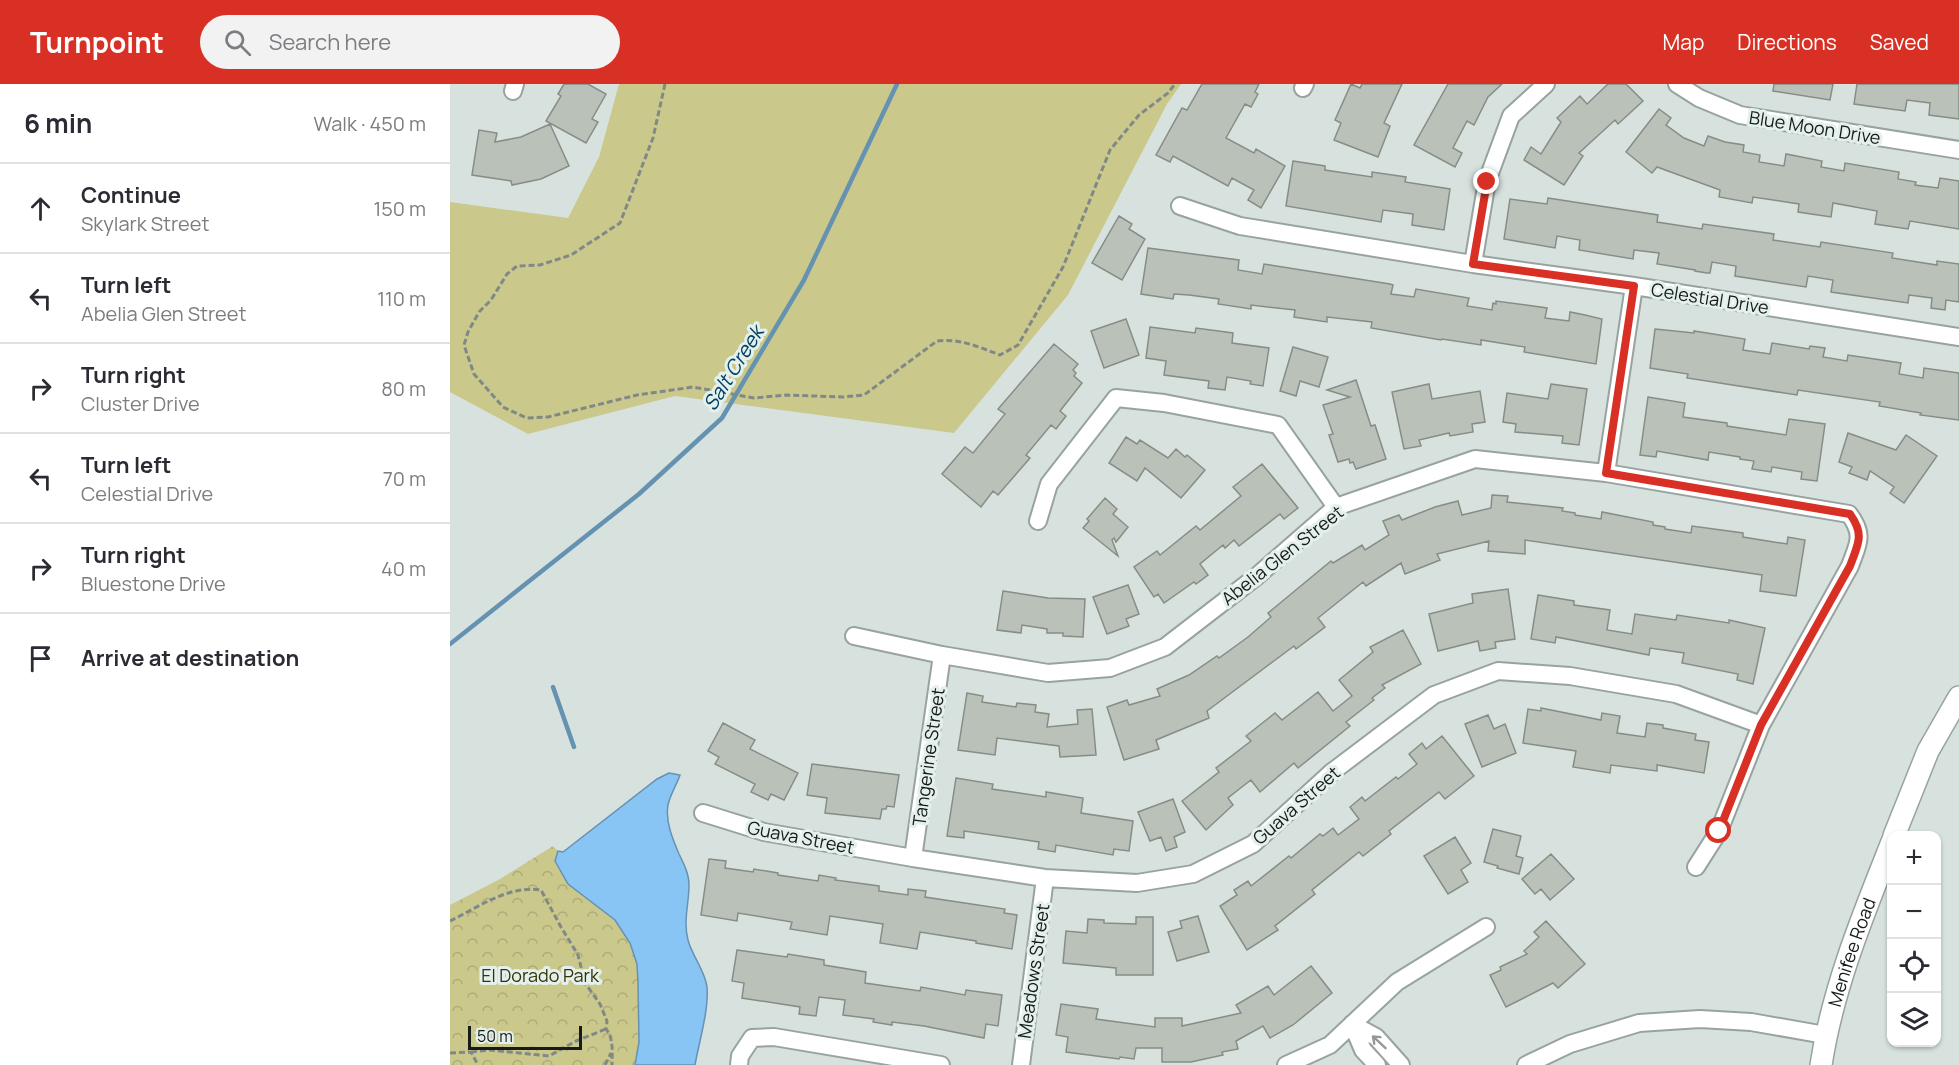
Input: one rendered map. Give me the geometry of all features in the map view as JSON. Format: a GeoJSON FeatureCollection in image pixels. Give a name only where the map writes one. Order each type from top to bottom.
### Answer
{"type":"FeatureCollection","features":[{"type":"Feature","properties":{"kind":"main road"},"geometry":{"type":"LineString","coordinates":[[1896,831],[1928,751],[1959,697]]}},
{"type":"Feature","properties":{"kind":"main road","name":"Menifee Road"},"geometry":{"type":"LineString","coordinates":[[1821,1065],[1825,1035],[1849,950],[1887,855]]}},
{"type":"Feature","properties":{"kind":"street"},"geometry":{"type":"LineString","coordinates":[[1473,264],[1487,182],[1511,116],[1546,84]]}},
{"type":"Feature","properties":{"kind":"street","name":"Blue Moon Drive"},"geometry":{"type":"LineString","coordinates":[[1677,84],[1699,98],[1740,115],[1959,150]]}},
{"type":"Feature","properties":{"kind":"street","name":"Celestial Drive"},"geometry":{"type":"LineString","coordinates":[[1179,206],[1240,226],[1473,264],[1634,286],[1959,337]]}},
{"type":"Feature","properties":{"kind":"street"},"geometry":{"type":"LineString","coordinates":[[1606,473],[1634,286]]}},
{"type":"Feature","properties":{"kind":"street"},"geometry":{"type":"LineString","coordinates":[[1038,521],[1049,484],[1116,398],[1164,403],[1278,425],[1336,507]]}},
{"type":"Feature","properties":{"kind":"street","name":"Abelia Glen Street"},"geometry":{"type":"LineString","coordinates":[[854,636],[942,655],[1048,673],[1110,669],[1165,647],[1257,576],[1336,507],[1475,459],[1606,473],[1850,514],[1858,525],[1859,539],[1850,566],[1761,725]]}},
{"type":"Feature","properties":{"kind":"street","name":"Tangerine Street"},"geometry":{"type":"LineString","coordinates":[[913,858],[942,655]]}},
{"type":"Feature","properties":{"kind":"street","name":"Guava Street"},"geometry":{"type":"LineString","coordinates":[[703,813],[764,832],[913,858],[1046,878],[1137,883],[1193,874],[1253,843],[1332,772],[1434,695],[1498,671],[1570,676],[1676,694],[1761,725]]}},
{"type":"Feature","properties":{"kind":"street"},"geometry":{"type":"LineString","coordinates":[[1696,867],[1719,831],[1761,725]]}},
{"type":"Feature","properties":{"kind":"street","name":"Meadows Street"},"geometry":{"type":"LineString","coordinates":[[1020,1065],[1046,878]]}},
{"type":"Feature","properties":{"kind":"street"},"geometry":{"type":"LineString","coordinates":[[1286,1065],[1330,1045],[1397,982],[1486,927]]}},
{"type":"Feature","properties":{"kind":"street"},"geometry":{"type":"LineString","coordinates":[[1526,1065],[1570,1044],[1639,1023],[1700,1019],[1751,1022],[1825,1035]]}},
{"type":"Feature","properties":{"kind":"street"},"geometry":{"type":"LineString","coordinates":[[1352,1024],[1364,1050],[1377,1065]]}},
{"type":"Feature","properties":{"kind":"street"},"geometry":{"type":"LineString","coordinates":[[1352,1024],[1376,1037],[1401,1065]]}},
{"type":"Feature","properties":{"kind":"street"},"geometry":{"type":"LineString","coordinates":[[739,1065],[740,1056],[752,1038],[774,1037],[941,1065]]}},
{"type":"Feature","properties":{"kind":"path"},"geometry":{"type":"LineString","coordinates":[[665,84],[653,138],[620,223],[571,255],[540,265],[517,266],[507,274],[491,300],[478,312],[468,332],[464,345],[474,374],[503,407],[527,418],[548,417],[637,395],[693,387],[754,398],[786,395],[843,397],[864,395],[937,341],[951,339],[1000,355],[1018,345],[1063,267],[1110,150],[1138,115],[1168,93],[1175,84]]}},
{"type":"Feature","properties":{"kind":"path"},"geometry":{"type":"LineString","coordinates":[[450,921],[509,891],[527,888],[541,890],[578,955],[585,983],[600,1004],[607,1021],[606,1029],[610,1034],[612,1065]]}},
{"type":"Feature","properties":{"kind":"path"},"geometry":{"type":"LineString","coordinates":[[450,1053],[490,1050],[549,1056],[576,1041],[606,1029]]}},
{"type":"Feature","properties":{"kind":"path"},"geometry":{"type":"LineString","coordinates":[[471,1052],[478,1065]]}},
{"type":"Feature","properties":{"kind":"path"},"geometry":{"type":"LineString","coordinates":[[605,1065],[612,1053]]}},
{"type":"Feature","properties":{"kind":"green space"},"geometry":{"type":"Polygon","coordinates":[[[619,84],[1181,84],[1167,104],[1068,295],[954,433],[675,396],[528,434],[450,392],[450,202],[568,218],[599,157],[619,84]]]}},
{"type":"Feature","properties":{"kind":"green space","name":"El Dorado Park"},"geometry":{"type":"Polygon","coordinates":[[[553,846],[558,851],[555,861],[568,884],[615,920],[630,943],[637,964],[638,983],[639,1042],[635,1065],[450,1065],[450,905],[500,879],[553,846]]]}},
{"type":"Feature","properties":{"kind":"water"},"geometry":{"type":"Polygon","coordinates":[[[669,773],[680,775],[667,811],[672,837],[688,877],[687,933],[690,946],[706,981],[707,1006],[695,1065],[635,1065],[639,1042],[638,983],[637,964],[630,943],[615,920],[568,884],[555,861],[558,851],[563,852],[657,779],[669,773]]]}},
{"type":"Feature","properties":{"kind":"building"},"geometry":{"type":"Polygon","coordinates":[[[564,84],[588,84],[606,94],[592,119],[598,122],[586,143],[546,121],[561,96],[558,94],[564,84]]]}},
{"type":"Feature","properties":{"kind":"building"},"geometry":{"type":"Polygon","coordinates":[[[1202,84],[1259,84],[1255,92],[1258,94],[1251,107],[1245,104],[1226,138],[1254,153],[1256,149],[1285,166],[1261,208],[1248,200],[1254,190],[1232,178],[1228,186],[1173,156],[1170,162],[1156,155],[1182,108],[1187,110],[1202,84]]]}},
{"type":"Feature","properties":{"kind":"building"},"geometry":{"type":"Polygon","coordinates":[[[1351,84],[1360,88],[1362,84],[1402,84],[1384,123],[1390,126],[1378,157],[1334,140],[1341,123],[1335,120],[1351,84]]]}},
{"type":"Feature","properties":{"kind":"building"},"geometry":{"type":"Polygon","coordinates":[[[1448,84],[1502,84],[1488,97],[1474,125],[1467,121],[1453,148],[1462,153],[1455,167],[1414,145],[1448,84]]]}},
{"type":"Feature","properties":{"kind":"building"},"geometry":{"type":"Polygon","coordinates":[[[1608,84],[1626,84],[1643,101],[1618,124],[1615,120],[1579,153],[1583,156],[1564,185],[1524,160],[1531,147],[1541,154],[1561,122],[1557,118],[1580,96],[1587,104],[1608,84]]]}},
{"type":"Feature","properties":{"kind":"building"},"geometry":{"type":"Polygon","coordinates":[[[1774,84],[1833,84],[1830,100],[1773,91],[1774,84]]]}},
{"type":"Feature","properties":{"kind":"building"},"geometry":{"type":"Polygon","coordinates":[[[1857,84],[1959,84],[1959,119],[1929,115],[1930,103],[1907,100],[1905,111],[1854,104],[1857,84]]]}},
{"type":"Feature","properties":{"kind":"building"},"geometry":{"type":"Polygon","coordinates":[[[1659,109],[1671,118],[1666,125],[1684,138],[1704,146],[1708,136],[1744,145],[1743,152],[1760,155],[1759,162],[1784,166],[1786,154],[1822,161],[1821,167],[1844,171],[1845,163],[1899,172],[1898,179],[1916,182],[1915,185],[1938,188],[1940,178],[1959,181],[1959,229],[1910,221],[1908,229],[1875,224],[1877,211],[1833,203],[1831,217],[1798,212],[1799,204],[1753,197],[1752,203],[1719,197],[1720,190],[1657,167],[1652,173],[1626,152],[1659,109]]]}},
{"type":"Feature","properties":{"kind":"building"},"geometry":{"type":"Polygon","coordinates":[[[550,124],[569,166],[541,179],[512,185],[511,181],[472,175],[479,130],[497,133],[495,142],[521,137],[550,124]]]}},
{"type":"Feature","properties":{"kind":"building"},"geometry":{"type":"Polygon","coordinates":[[[1293,161],[1325,166],[1325,170],[1372,177],[1372,172],[1406,177],[1405,182],[1450,189],[1444,230],[1412,225],[1413,214],[1383,210],[1381,222],[1286,206],[1293,161]]]}},
{"type":"Feature","properties":{"kind":"building"},"geometry":{"type":"Polygon","coordinates":[[[1548,198],[1658,215],[1657,222],[1702,229],[1703,224],[1774,234],[1773,240],[1820,247],[1821,242],[1893,253],[1892,258],[1937,265],[1937,261],[1959,264],[1959,302],[1946,300],[1945,310],[1931,308],[1932,298],[1909,295],[1908,303],[1831,292],[1833,280],[1808,276],[1806,287],[1735,276],[1736,266],[1712,262],[1710,273],[1707,273],[1657,264],[1659,253],[1634,250],[1633,259],[1579,250],[1580,240],[1557,236],[1555,248],[1504,239],[1510,199],[1547,204],[1548,198]]]}},
{"type":"Feature","properties":{"kind":"building"},"geometry":{"type":"Polygon","coordinates":[[[1119,216],[1132,224],[1129,229],[1145,239],[1122,280],[1092,263],[1119,216]]]}},
{"type":"Feature","properties":{"kind":"building"},"geometry":{"type":"Polygon","coordinates":[[[1148,248],[1239,260],[1238,270],[1262,274],[1264,264],[1390,284],[1393,285],[1391,294],[1414,297],[1416,289],[1469,298],[1467,306],[1492,310],[1493,303],[1496,304],[1496,301],[1547,308],[1545,318],[1569,321],[1570,312],[1602,319],[1596,364],[1524,352],[1525,347],[1481,340],[1481,345],[1371,328],[1372,322],[1327,317],[1327,322],[1294,317],[1295,310],[1251,305],[1251,309],[1218,304],[1219,299],[1189,295],[1174,294],[1173,299],[1141,294],[1148,248]]]}},
{"type":"Feature","properties":{"kind":"building"},"geometry":{"type":"Polygon","coordinates":[[[1126,319],[1139,355],[1104,368],[1091,331],[1126,319]]]}},
{"type":"Feature","properties":{"kind":"building"},"geometry":{"type":"Polygon","coordinates":[[[1150,327],[1195,333],[1196,328],[1233,333],[1232,343],[1269,348],[1263,386],[1250,384],[1251,381],[1227,377],[1225,390],[1208,388],[1209,381],[1164,375],[1166,361],[1146,358],[1150,327]]]}},
{"type":"Feature","properties":{"kind":"building"},"geometry":{"type":"Polygon","coordinates":[[[1655,329],[1694,333],[1694,331],[1745,339],[1743,350],[1770,354],[1772,343],[1809,349],[1810,346],[1825,348],[1823,357],[1847,361],[1848,355],[1901,363],[1899,374],[1923,378],[1924,368],[1959,373],[1959,420],[1879,406],[1880,402],[1798,390],[1797,395],[1687,378],[1688,374],[1650,368],[1655,329]]]}},
{"type":"Feature","properties":{"kind":"building"},"geometry":{"type":"Polygon","coordinates":[[[1054,344],[1078,364],[1073,370],[1076,373],[1074,376],[1082,383],[1060,411],[1066,416],[1056,429],[1051,425],[1026,455],[1030,458],[998,495],[993,491],[981,507],[942,474],[965,447],[973,453],[1005,414],[998,409],[1054,344]]]}},
{"type":"Feature","properties":{"kind":"building"},"geometry":{"type":"Polygon","coordinates":[[[1293,347],[1328,357],[1319,387],[1300,381],[1296,396],[1280,391],[1293,347]]]}},
{"type":"Feature","properties":{"kind":"building"},"geometry":{"type":"Polygon","coordinates":[[[1356,380],[1371,426],[1375,425],[1386,459],[1356,469],[1349,459],[1338,462],[1329,435],[1333,434],[1323,405],[1350,397],[1327,390],[1356,380]]]}},
{"type":"Feature","properties":{"kind":"building"},"geometry":{"type":"Polygon","coordinates":[[[1429,384],[1432,399],[1480,391],[1485,422],[1472,424],[1473,432],[1450,436],[1449,433],[1419,440],[1421,446],[1404,449],[1392,392],[1429,384]]]}},
{"type":"Feature","properties":{"kind":"building"},"geometry":{"type":"Polygon","coordinates":[[[1551,384],[1587,389],[1579,445],[1562,443],[1563,436],[1515,432],[1516,424],[1503,422],[1507,393],[1548,399],[1551,384]]]}},
{"type":"Feature","properties":{"kind":"building"},"geometry":{"type":"Polygon","coordinates":[[[1648,397],[1685,403],[1683,417],[1786,435],[1789,419],[1825,424],[1817,481],[1801,479],[1802,472],[1772,467],[1771,472],[1752,469],[1754,461],[1709,452],[1708,460],[1657,451],[1656,457],[1640,455],[1648,397]]]}},
{"type":"Feature","properties":{"kind":"building"},"geometry":{"type":"Polygon","coordinates":[[[1848,433],[1896,450],[1906,435],[1937,456],[1904,503],[1890,493],[1894,487],[1870,471],[1867,480],[1849,473],[1852,467],[1839,462],[1848,433]]]}},
{"type":"Feature","properties":{"kind":"building"},"geometry":{"type":"Polygon","coordinates":[[[1126,437],[1137,444],[1140,440],[1168,458],[1176,449],[1205,470],[1181,498],[1145,468],[1137,481],[1109,463],[1126,437]]]}},
{"type":"Feature","properties":{"kind":"building"},"geometry":{"type":"Polygon","coordinates":[[[1262,464],[1298,508],[1284,519],[1280,514],[1239,546],[1234,540],[1225,548],[1223,545],[1200,564],[1208,575],[1196,584],[1194,582],[1164,603],[1158,594],[1154,597],[1134,567],[1157,551],[1160,555],[1196,526],[1200,530],[1241,496],[1233,487],[1262,464]]]}},
{"type":"Feature","properties":{"kind":"building"},"geometry":{"type":"Polygon","coordinates":[[[1492,495],[1508,496],[1507,502],[1563,508],[1562,511],[1575,513],[1575,515],[1601,519],[1602,512],[1653,522],[1653,525],[1665,527],[1665,529],[1691,533],[1692,526],[1743,533],[1743,537],[1787,544],[1788,537],[1805,540],[1796,596],[1760,591],[1762,575],[1525,540],[1525,554],[1488,551],[1489,541],[1437,554],[1440,560],[1405,574],[1401,563],[1366,586],[1363,582],[1318,618],[1325,627],[1296,649],[1294,646],[1207,711],[1209,718],[1156,740],[1159,749],[1124,760],[1107,707],[1127,700],[1129,705],[1160,696],[1157,689],[1189,675],[1217,656],[1219,658],[1248,637],[1271,617],[1268,613],[1331,561],[1333,563],[1362,545],[1365,550],[1389,535],[1383,521],[1399,515],[1402,520],[1458,501],[1462,515],[1491,508],[1492,495]]]}},
{"type":"Feature","properties":{"kind":"building"},"geometry":{"type":"Polygon","coordinates":[[[1105,498],[1117,509],[1113,514],[1128,527],[1116,542],[1114,538],[1112,540],[1118,556],[1083,528],[1089,521],[1087,519],[1105,498]]]}},
{"type":"Feature","properties":{"kind":"building"},"geometry":{"type":"Polygon","coordinates":[[[1128,585],[1139,614],[1126,619],[1129,626],[1107,634],[1093,597],[1128,585]]]}},
{"type":"Feature","properties":{"kind":"building"},"geometry":{"type":"Polygon","coordinates":[[[1508,589],[1515,639],[1495,642],[1496,648],[1480,651],[1478,641],[1438,651],[1429,614],[1473,603],[1472,594],[1508,589]]]}},
{"type":"Feature","properties":{"kind":"building"},"geometry":{"type":"Polygon","coordinates":[[[1003,591],[1048,598],[1085,599],[1083,637],[1047,633],[1047,629],[1022,625],[1021,633],[997,630],[1003,591]]]}},
{"type":"Feature","properties":{"kind":"building"},"geometry":{"type":"Polygon","coordinates":[[[1538,595],[1574,601],[1574,605],[1610,610],[1607,630],[1632,634],[1635,614],[1676,620],[1677,615],[1729,623],[1729,620],[1765,628],[1753,684],[1737,680],[1738,674],[1682,663],[1684,653],[1650,648],[1649,655],[1556,637],[1555,643],[1531,639],[1538,595]]]}},
{"type":"Feature","properties":{"kind":"building"},"geometry":{"type":"Polygon","coordinates":[[[1403,630],[1421,664],[1382,685],[1385,688],[1372,698],[1374,700],[1346,722],[1350,726],[1298,768],[1294,763],[1260,792],[1251,780],[1238,790],[1228,798],[1233,805],[1206,830],[1182,801],[1219,772],[1216,768],[1251,741],[1246,736],[1275,713],[1282,720],[1318,692],[1333,711],[1352,696],[1339,680],[1373,652],[1370,647],[1403,630]]]}},
{"type":"Feature","properties":{"kind":"building"},"geometry":{"type":"Polygon","coordinates":[[[967,693],[983,696],[982,702],[1016,707],[1017,703],[1036,705],[1035,712],[1049,714],[1047,727],[1078,724],[1077,710],[1092,709],[1096,755],[1060,757],[1059,746],[997,738],[995,755],[958,750],[967,693]]]}},
{"type":"Feature","properties":{"kind":"building"},"geometry":{"type":"Polygon","coordinates":[[[1541,708],[1601,720],[1602,713],[1620,716],[1617,733],[1645,737],[1647,723],[1696,734],[1695,740],[1709,742],[1704,773],[1657,765],[1657,771],[1611,765],[1610,773],[1573,767],[1576,751],[1523,743],[1528,709],[1541,711],[1541,708]]]}},
{"type":"Feature","properties":{"kind":"building"},"geometry":{"type":"Polygon","coordinates":[[[1488,715],[1494,729],[1505,724],[1516,753],[1482,767],[1465,724],[1488,715]]]}},
{"type":"Feature","properties":{"kind":"building"},"geometry":{"type":"Polygon","coordinates":[[[723,723],[755,740],[750,749],[798,773],[784,800],[771,794],[768,800],[751,792],[755,784],[715,764],[719,757],[708,751],[723,723]]]}},
{"type":"Feature","properties":{"kind":"building"},"geometry":{"type":"Polygon","coordinates":[[[1442,736],[1474,776],[1445,799],[1439,792],[1389,831],[1391,834],[1363,856],[1359,852],[1312,890],[1315,894],[1275,926],[1278,930],[1247,950],[1220,906],[1237,895],[1234,890],[1248,881],[1251,886],[1320,834],[1323,836],[1333,828],[1338,835],[1359,819],[1350,807],[1362,797],[1365,801],[1396,777],[1398,779],[1417,764],[1409,754],[1422,743],[1426,749],[1442,736]]]}},
{"type":"Feature","properties":{"kind":"building"},"geometry":{"type":"Polygon","coordinates":[[[812,764],[899,775],[894,807],[887,806],[886,809],[882,809],[880,819],[825,813],[827,798],[807,795],[812,764]]]}},
{"type":"Feature","properties":{"kind":"building"},"geometry":{"type":"Polygon","coordinates":[[[956,778],[993,784],[992,789],[1046,797],[1046,792],[1083,798],[1081,813],[1133,821],[1129,851],[1114,849],[1113,855],[1056,845],[1055,852],[1038,849],[1039,842],[1006,837],[964,831],[964,838],[947,836],[956,778]]]}},
{"type":"Feature","properties":{"kind":"building"},"geometry":{"type":"Polygon","coordinates":[[[1173,799],[1185,832],[1174,837],[1177,847],[1166,851],[1161,837],[1150,841],[1138,812],[1173,799]]]}},
{"type":"Feature","properties":{"kind":"building"},"geometry":{"type":"Polygon","coordinates":[[[1493,829],[1521,836],[1516,856],[1523,858],[1519,874],[1484,862],[1493,829]]]}},
{"type":"Feature","properties":{"kind":"building"},"geometry":{"type":"Polygon","coordinates":[[[1455,837],[1471,863],[1461,870],[1468,882],[1448,894],[1424,856],[1455,837]]]}},
{"type":"Feature","properties":{"kind":"building"},"geometry":{"type":"Polygon","coordinates":[[[1551,854],[1574,879],[1550,900],[1541,889],[1535,894],[1522,879],[1551,854]]]}},
{"type":"Feature","properties":{"kind":"building"},"geometry":{"type":"Polygon","coordinates":[[[709,859],[726,861],[725,868],[753,872],[754,869],[818,881],[819,875],[836,878],[835,880],[879,886],[879,891],[908,895],[908,889],[926,891],[925,897],[1005,909],[1004,913],[1017,915],[1012,949],[920,932],[917,949],[880,943],[883,924],[830,916],[827,935],[790,929],[792,922],[738,913],[737,921],[701,915],[709,859]]]}},
{"type":"Feature","properties":{"kind":"building"},"geometry":{"type":"Polygon","coordinates":[[[1198,916],[1209,952],[1177,961],[1168,932],[1182,928],[1180,921],[1198,916]]]}},
{"type":"Feature","properties":{"kind":"building"},"geometry":{"type":"Polygon","coordinates":[[[1136,917],[1153,917],[1153,975],[1116,975],[1116,968],[1063,963],[1066,931],[1087,933],[1088,919],[1104,920],[1104,923],[1136,924],[1136,917]]]}},
{"type":"Feature","properties":{"kind":"building"},"geometry":{"type":"Polygon","coordinates":[[[1546,921],[1585,964],[1558,988],[1553,983],[1506,1007],[1490,975],[1501,970],[1500,967],[1527,954],[1524,951],[1539,937],[1534,932],[1546,921]]]}},
{"type":"Feature","properties":{"kind":"building"},"geometry":{"type":"Polygon","coordinates":[[[737,950],[787,957],[788,954],[824,960],[824,965],[866,972],[865,983],[920,991],[921,987],[965,995],[966,990],[1002,995],[998,1026],[986,1024],[984,1038],[924,1026],[892,1022],[892,1025],[873,1022],[874,1019],[843,1015],[845,1000],[819,997],[816,1016],[799,1014],[800,1007],[742,998],[744,983],[732,981],[737,950]]]}},
{"type":"Feature","properties":{"kind":"building"},"geometry":{"type":"Polygon","coordinates":[[[1311,966],[1332,993],[1293,1025],[1270,1038],[1263,1026],[1236,1041],[1238,1049],[1222,1052],[1223,1055],[1191,1062],[1162,1062],[1162,1048],[1136,1048],[1134,1059],[1120,1057],[1119,1059],[1066,1052],[1068,1037],[1056,1035],[1061,1004],[1098,1009],[1096,1019],[1155,1027],[1155,1018],[1182,1018],[1182,1026],[1241,1013],[1236,1005],[1268,986],[1274,995],[1311,966]]]}},
{"type":"Feature","properties":{"kind":"waterway","name":"Salt Creek"},"geometry":{"type":"LineString","coordinates":[[450,644],[639,494],[722,418],[804,280],[897,84]]}},
{"type":"Feature","properties":{"kind":"waterway"},"geometry":{"type":"LineString","coordinates":[[553,687],[574,747]]}},
{"type":"Feature","properties":{"kind":"route"},"geometry":{"type":"LineString","coordinates":[[1487,182],[1473,264],[1634,286],[1606,473],[1850,514],[1858,525],[1859,539],[1850,566],[1761,725],[1719,831]]}}]}
